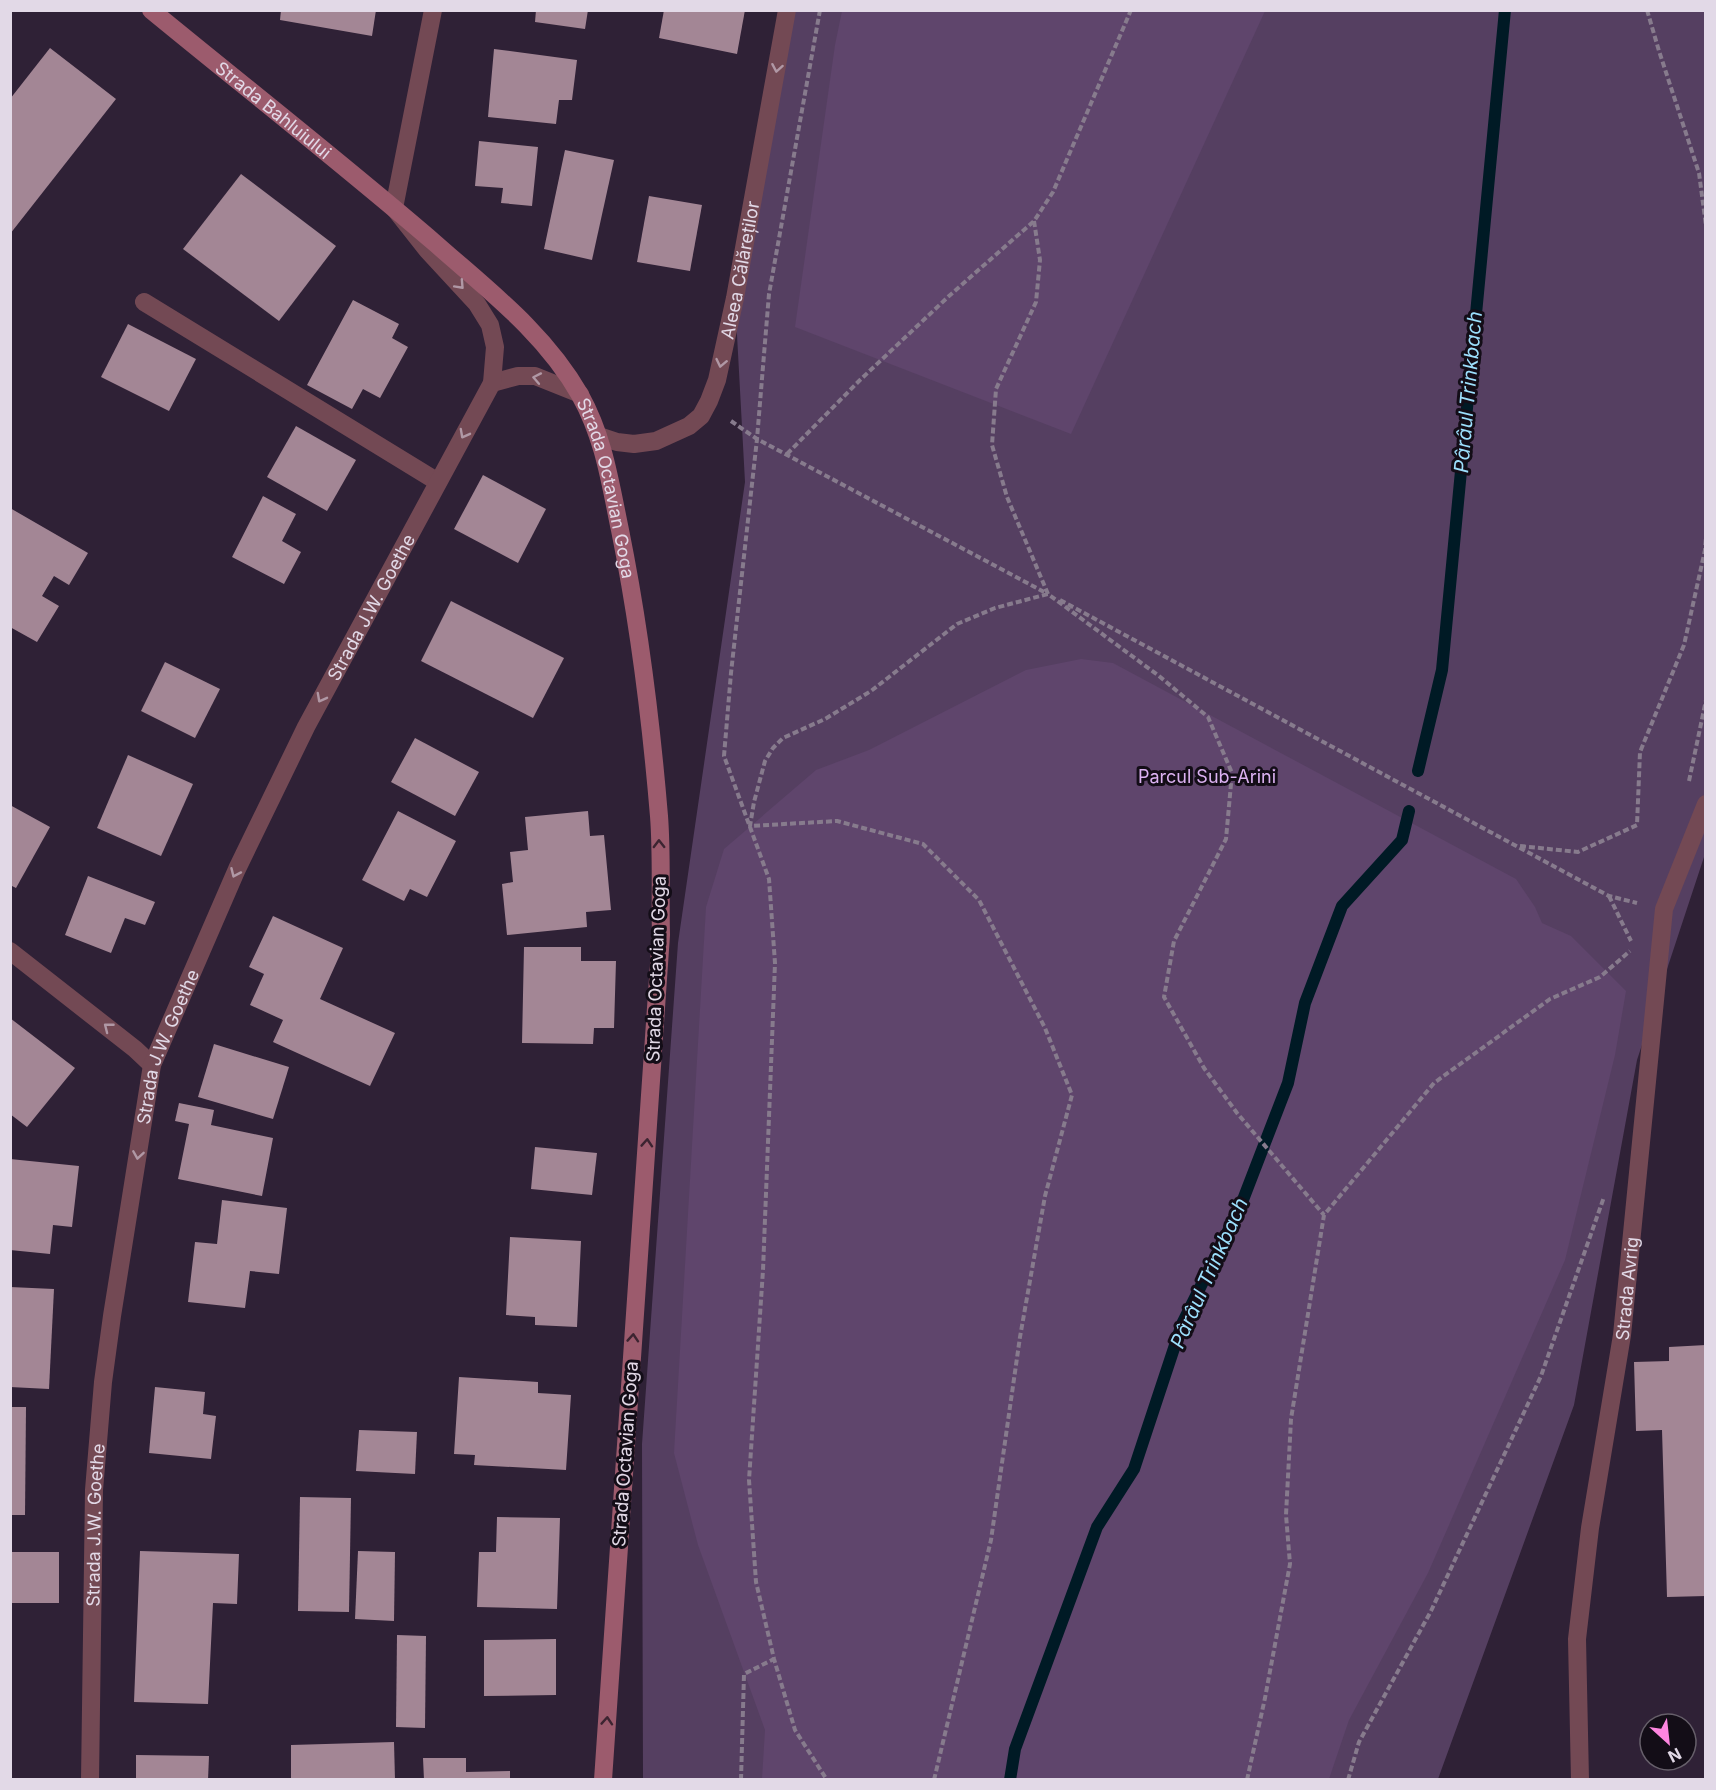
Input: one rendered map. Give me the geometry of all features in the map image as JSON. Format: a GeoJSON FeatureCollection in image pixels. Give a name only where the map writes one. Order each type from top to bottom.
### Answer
{"type":"FeatureCollection","features":[{"type":"Feature","properties":{"kind":"main road","name":"Strada Bahluiului"},"geometry":{"type":"LineString","coordinates":[[151,10],[394,208]]}},
{"type":"Feature","properties":{"kind":"main road","name":"Strada Octavian Goga"},"geometry":{"type":"LineString","coordinates":[[394,208],[519,316],[544,343],[580,394],[599,436],[627,566],[646,691],[659,818],[661,935],[603,1779]]}},
{"type":"Feature","properties":{"kind":"street"},"geometry":{"type":"LineString","coordinates":[[394,208],[433,10]]}},
{"type":"Feature","properties":{"kind":"street","name":"Aleea Călăreților"},"geometry":{"type":"LineString","coordinates":[[599,436],[617,442],[634,444],[656,441],[689,426],[701,416],[709,401],[717,380],[735,298],[788,10]]}},
{"type":"Feature","properties":{"kind":"street","name":"Strada J.W. Goethe"},"geometry":{"type":"LineString","coordinates":[[90,1779],[94,1490],[103,1382],[152,1065],[237,869],[306,727],[492,383],[495,347],[490,325],[477,304],[428,251],[394,208]]}},
{"type":"Feature","properties":{"kind":"street"},"geometry":{"type":"LineString","coordinates":[[144,302],[438,482]]}},
{"type":"Feature","properties":{"kind":"street"},"geometry":{"type":"LineString","coordinates":[[492,383],[518,376],[534,376],[580,394]]}},
{"type":"Feature","properties":{"kind":"street","name":"Strada Avrig"},"geometry":{"type":"LineString","coordinates":[[1580,1779],[1577,1639],[1590,1528],[1622,1335],[1664,909],[1706,804]]}},
{"type":"Feature","properties":{"kind":"street"},"geometry":{"type":"LineString","coordinates":[[10,951],[135,1049],[152,1065]]}},
{"type":"Feature","properties":{"kind":"path","name":"Aleea Călăreților"},"geometry":{"type":"LineString","coordinates":[[820,10],[769,294],[757,439],[724,756],[769,879],[775,963],[763,1270],[749,1480],[756,1582],[774,1659],[795,1730],[827,1779]]}},
{"type":"Feature","properties":{"kind":"path"},"geometry":{"type":"LineString","coordinates":[[787,454],[884,358],[1034,221],[1053,192],[1131,10]]}},
{"type":"Feature","properties":{"kind":"path"},"geometry":{"type":"LineString","coordinates":[[1647,10],[1698,173],[1706,226]]}},
{"type":"Feature","properties":{"kind":"path"},"geometry":{"type":"LineString","coordinates":[[1034,221],[1040,260],[1036,302],[996,389],[992,445],[1007,497],[1048,594],[1159,676],[1208,717],[1232,773],[1226,840],[1174,941],[1164,997],[1204,1068],[1217,1086],[1237,1113],[1324,1215]]}},
{"type":"Feature","properties":{"kind":"path"},"geometry":{"type":"LineString","coordinates":[[724,417],[757,439],[1609,896],[1635,947],[1600,977],[1550,999],[1434,1083],[1324,1215],[1291,1419],[1286,1515],[1290,1564],[1247,1779]]}},
{"type":"Feature","properties":{"kind":"path"},"geometry":{"type":"LineString","coordinates":[[1517,846],[1578,852],[1637,825],[1640,752],[1684,645],[1706,536]]}},
{"type":"Feature","properties":{"kind":"path"},"geometry":{"type":"LineString","coordinates":[[934,1779],[992,1540],[1020,1337],[1045,1196],[1072,1095],[1045,1028],[979,900],[923,844],[837,821],[750,826],[765,761],[783,738],[825,719],[871,691],[957,624],[995,608],[1048,594]]}},
{"type":"Feature","properties":{"kind":"path"},"geometry":{"type":"LineString","coordinates":[[1348,1779],[1359,1742],[1431,1611],[1541,1376],[1605,1195]]}},
{"type":"Feature","properties":{"kind":"path"},"geometry":{"type":"LineString","coordinates":[[741,1779],[744,1674],[774,1659]]}},
{"type":"Feature","properties":{"kind":"green space","name":"Parcul Sub-Arini"},"geometry":{"type":"Polygon","coordinates":[[[787,11],[1705,11],[1705,854],[1637,1060],[1574,1405],[1438,1779],[643,1780],[642,1444],[678,943],[745,482],[735,298],[787,11]]]}},
{"type":"Feature","properties":{"kind":"green space"},"geometry":{"type":"Polygon","coordinates":[[[842,11],[1265,11],[1071,434],[795,327],[835,45],[842,11]]]}},
{"type":"Feature","properties":{"kind":"green space"},"geometry":{"type":"Polygon","coordinates":[[[1081,659],[1113,663],[1516,879],[1535,907],[1542,923],[1571,936],[1626,991],[1615,1055],[1565,1260],[1428,1573],[1349,1720],[1329,1779],[762,1779],[765,1730],[698,1545],[674,1453],[706,907],[724,849],[816,770],[869,750],[1026,670],[1081,659]]]}},
{"type":"Feature","properties":{"kind":"building"},"geometry":{"type":"Polygon","coordinates":[[[281,10],[376,10],[372,36],[280,20],[281,10]]]}},
{"type":"Feature","properties":{"kind":"building"},"geometry":{"type":"Polygon","coordinates":[[[536,10],[588,10],[585,29],[535,22],[536,10]]]}},
{"type":"Feature","properties":{"kind":"building"},"geometry":{"type":"Polygon","coordinates":[[[664,10],[745,10],[737,54],[659,38],[664,10]]]}},
{"type":"Feature","properties":{"kind":"building"},"geometry":{"type":"Polygon","coordinates":[[[50,48],[116,99],[10,234],[10,99],[50,48]]]}},
{"type":"Feature","properties":{"kind":"building"},"geometry":{"type":"Polygon","coordinates":[[[494,49],[577,60],[572,100],[559,100],[556,124],[488,117],[494,49]]]}},
{"type":"Feature","properties":{"kind":"building"},"geometry":{"type":"Polygon","coordinates":[[[479,141],[538,147],[532,206],[501,203],[503,188],[475,186],[479,141]]]}},
{"type":"Feature","properties":{"kind":"building"},"geometry":{"type":"Polygon","coordinates":[[[565,150],[614,160],[592,260],[544,249],[565,150]]]}},
{"type":"Feature","properties":{"kind":"building"},"geometry":{"type":"Polygon","coordinates":[[[241,174],[336,246],[279,321],[183,249],[241,174]]]}},
{"type":"Feature","properties":{"kind":"building"},"geometry":{"type":"Polygon","coordinates":[[[649,196],[702,205],[690,271],[637,262],[649,196]]]}},
{"type":"Feature","properties":{"kind":"building"},"geometry":{"type":"Polygon","coordinates":[[[353,300],[399,324],[392,338],[408,347],[380,398],[363,389],[352,409],[307,385],[353,300]]]}},
{"type":"Feature","properties":{"kind":"building"},"geometry":{"type":"Polygon","coordinates":[[[128,324],[196,359],[169,411],[101,377],[128,324]]]}},
{"type":"Feature","properties":{"kind":"building"},"geometry":{"type":"Polygon","coordinates":[[[296,426],[356,460],[327,511],[267,477],[296,426]]]}},
{"type":"Feature","properties":{"kind":"building"},"geometry":{"type":"Polygon","coordinates":[[[483,475],[546,509],[518,563],[454,529],[483,475]]]}},
{"type":"Feature","properties":{"kind":"building"},"geometry":{"type":"Polygon","coordinates":[[[263,496],[296,514],[282,541],[301,552],[284,584],[232,557],[263,496]]]}},
{"type":"Feature","properties":{"kind":"building"},"geometry":{"type":"Polygon","coordinates":[[[10,508],[88,553],[69,585],[54,576],[42,596],[59,606],[37,642],[10,627],[10,508]]]}},
{"type":"Feature","properties":{"kind":"building"},"geometry":{"type":"Polygon","coordinates":[[[451,601],[564,658],[533,718],[421,661],[451,601]]]}},
{"type":"Feature","properties":{"kind":"building"},"geometry":{"type":"Polygon","coordinates":[[[165,662],[220,689],[195,738],[141,711],[165,662]]]}},
{"type":"Feature","properties":{"kind":"building"},"geometry":{"type":"Polygon","coordinates":[[[415,738],[479,772],[455,816],[391,782],[415,738]]]}},
{"type":"Feature","properties":{"kind":"building"},"geometry":{"type":"Polygon","coordinates":[[[128,755],[193,784],[161,856],[97,828],[128,755]]]}},
{"type":"Feature","properties":{"kind":"building"},"geometry":{"type":"Polygon","coordinates":[[[10,805],[50,827],[16,888],[10,885],[10,805]]]}},
{"type":"Feature","properties":{"kind":"building"},"geometry":{"type":"Polygon","coordinates":[[[398,811],[456,841],[427,897],[410,889],[404,901],[362,880],[398,811]]]}},
{"type":"Feature","properties":{"kind":"building"},"geometry":{"type":"Polygon","coordinates":[[[588,811],[590,836],[604,835],[611,910],[586,912],[587,927],[507,935],[502,884],[513,882],[510,852],[528,850],[525,817],[588,811]]]}},
{"type":"Feature","properties":{"kind":"building"},"geometry":{"type":"Polygon","coordinates":[[[88,876],[155,902],[145,925],[125,918],[111,953],[65,935],[88,876]]]}},
{"type":"Feature","properties":{"kind":"building"},"geometry":{"type":"Polygon","coordinates":[[[273,916],[343,948],[320,999],[395,1033],[370,1086],[273,1042],[283,1020],[250,1005],[264,974],[249,967],[273,916]]]}},
{"type":"Feature","properties":{"kind":"building"},"geometry":{"type":"Polygon","coordinates":[[[524,947],[581,947],[581,961],[616,961],[614,1028],[594,1028],[593,1044],[522,1043],[524,947]]]}},
{"type":"Feature","properties":{"kind":"building"},"geometry":{"type":"Polygon","coordinates":[[[10,1018],[75,1068],[27,1127],[10,1114],[10,1018]]]}},
{"type":"Feature","properties":{"kind":"building"},"geometry":{"type":"Polygon","coordinates":[[[214,1044],[289,1067],[273,1119],[198,1097],[214,1044]]]}},
{"type":"Feature","properties":{"kind":"building"},"geometry":{"type":"Polygon","coordinates":[[[179,1103],[214,1110],[211,1125],[273,1138],[262,1196],[178,1179],[189,1124],[175,1121],[179,1103]]]}},
{"type":"Feature","properties":{"kind":"building"},"geometry":{"type":"Polygon","coordinates":[[[535,1147],[597,1153],[592,1195],[531,1189],[535,1147]]]}},
{"type":"Feature","properties":{"kind":"building"},"geometry":{"type":"Polygon","coordinates":[[[10,1159],[79,1166],[72,1227],[53,1225],[50,1254],[10,1250],[10,1159]]]}},
{"type":"Feature","properties":{"kind":"building"},"geometry":{"type":"Polygon","coordinates":[[[222,1200],[287,1208],[279,1274],[250,1271],[245,1308],[188,1302],[195,1242],[217,1244],[222,1200]]]}},
{"type":"Feature","properties":{"kind":"building"},"geometry":{"type":"Polygon","coordinates":[[[510,1237],[581,1241],[577,1327],[535,1325],[535,1317],[506,1315],[510,1237]]]}},
{"type":"Feature","properties":{"kind":"building"},"geometry":{"type":"Polygon","coordinates":[[[10,1287],[54,1289],[49,1389],[10,1387],[10,1287]]]}},
{"type":"Feature","properties":{"kind":"building"},"geometry":{"type":"Polygon","coordinates":[[[1706,1345],[1706,1596],[1667,1597],[1662,1430],[1636,1431],[1634,1362],[1669,1361],[1669,1347],[1706,1345]]]}},
{"type":"Feature","properties":{"kind":"building"},"geometry":{"type":"Polygon","coordinates":[[[459,1377],[538,1382],[538,1393],[571,1395],[566,1470],[474,1465],[475,1455],[454,1454],[459,1377]]]}},
{"type":"Feature","properties":{"kind":"building"},"geometry":{"type":"Polygon","coordinates":[[[155,1387],[205,1392],[203,1414],[216,1416],[211,1459],[149,1453],[155,1387]]]}},
{"type":"Feature","properties":{"kind":"building"},"geometry":{"type":"Polygon","coordinates":[[[10,1407],[26,1407],[25,1515],[10,1515],[10,1407]]]}},
{"type":"Feature","properties":{"kind":"building"},"geometry":{"type":"Polygon","coordinates":[[[359,1430],[417,1432],[415,1474],[356,1471],[359,1430]]]}},
{"type":"Feature","properties":{"kind":"building"},"geometry":{"type":"Polygon","coordinates":[[[300,1497],[351,1498],[349,1612],[298,1611],[300,1497]]]}},
{"type":"Feature","properties":{"kind":"building"},"geometry":{"type":"Polygon","coordinates":[[[497,1517],[560,1518],[557,1609],[477,1607],[479,1552],[496,1552],[497,1517]]]}},
{"type":"Feature","properties":{"kind":"building"},"geometry":{"type":"Polygon","coordinates":[[[140,1551],[239,1554],[237,1604],[213,1603],[208,1704],[134,1702],[140,1551]]]}},
{"type":"Feature","properties":{"kind":"building"},"geometry":{"type":"Polygon","coordinates":[[[358,1551],[395,1552],[394,1621],[355,1619],[358,1551]]]}},
{"type":"Feature","properties":{"kind":"building"},"geometry":{"type":"Polygon","coordinates":[[[10,1552],[59,1552],[59,1603],[10,1603],[10,1552]]]}},
{"type":"Feature","properties":{"kind":"building"},"geometry":{"type":"Polygon","coordinates":[[[397,1635],[426,1636],[425,1728],[396,1727],[397,1635]]]}},
{"type":"Feature","properties":{"kind":"building"},"geometry":{"type":"Polygon","coordinates":[[[556,1639],[556,1695],[484,1696],[484,1640],[556,1639]]]}},
{"type":"Feature","properties":{"kind":"building"},"geometry":{"type":"Polygon","coordinates":[[[394,1742],[395,1780],[291,1780],[291,1745],[394,1742]]]}},
{"type":"Feature","properties":{"kind":"building"},"geometry":{"type":"Polygon","coordinates":[[[136,1755],[209,1756],[208,1780],[136,1780],[136,1755]]]}},
{"type":"Feature","properties":{"kind":"building"},"geometry":{"type":"Polygon","coordinates":[[[423,1758],[466,1758],[466,1772],[510,1771],[510,1780],[424,1780],[423,1758]]]}},
{"type":"Feature","properties":{"kind":"waterway","name":"Pârâul Trinkbach"},"geometry":{"type":"LineString","coordinates":[[1418,771],[1442,670],[1505,10]]}},
{"type":"Feature","properties":{"kind":"waterway","name":"Pârâul Trinkbach"},"geometry":{"type":"LineString","coordinates":[[1010,1780],[1015,1749],[1097,1527],[1134,1469],[1182,1324],[1241,1205],[1288,1083],[1305,1003],[1342,906],[1402,840],[1409,811]]}}]}
